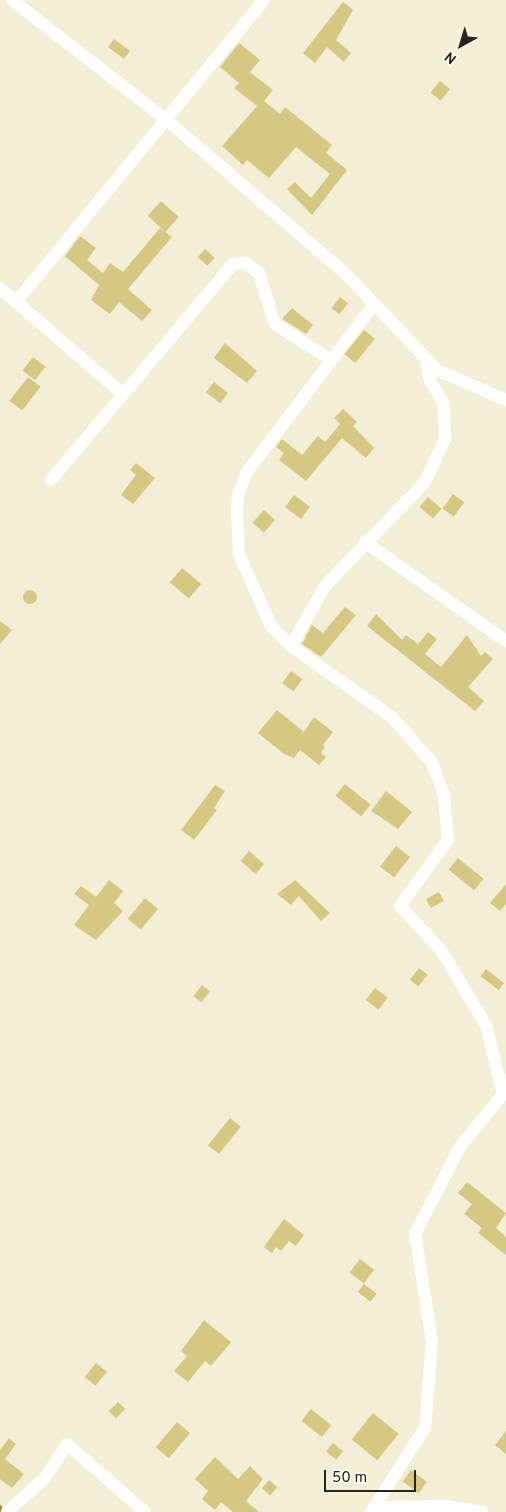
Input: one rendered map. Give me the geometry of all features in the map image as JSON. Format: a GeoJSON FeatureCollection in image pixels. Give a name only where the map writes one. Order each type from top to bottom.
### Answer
{"type":"FeatureCollection","features":[{"type":"Feature","properties":{"kind":"street"},"geometry":{"type":"LineString","coordinates":[[12,0],[168,121],[346,274],[426,361],[443,373],[506,400]]}},
{"type":"Feature","properties":{"kind":"street"},"geometry":{"type":"LineString","coordinates":[[16,302],[168,121],[264,0]]}},
{"type":"Feature","properties":{"kind":"street"},"geometry":{"type":"LineString","coordinates":[[52,480],[234,264],[246,263],[259,273],[275,324],[331,360]]}},
{"type":"Feature","properties":{"kind":"street"},"geometry":{"type":"LineString","coordinates":[[0,288],[123,394]]}},
{"type":"Feature","properties":{"kind":"street"},"geometry":{"type":"LineString","coordinates":[[374,304],[247,472],[238,496],[239,554],[244,570],[270,626],[291,646],[393,718],[433,764],[444,795],[448,840],[400,906],[441,950],[486,1025],[504,1094],[460,1147],[415,1234],[432,1341],[425,1428],[374,1510]]}},
{"type":"Feature","properties":{"kind":"street"},"geometry":{"type":"LineString","coordinates":[[291,646],[317,597],[365,542],[421,487],[445,439],[444,404],[430,381],[426,361]]}},
{"type":"Feature","properties":{"kind":"street"},"geometry":{"type":"LineString","coordinates":[[365,542],[506,641]]}},
{"type":"Feature","properties":{"kind":"street"},"geometry":{"type":"LineString","coordinates":[[7,1512],[45,1478],[66,1444],[145,1512]]}},
{"type":"Feature","properties":{"kind":"street"},"geometry":{"type":"LineString","coordinates":[[374,1510],[445,1506],[483,1512]]}},
{"type":"Feature","properties":{"kind":"building"},"geometry":{"type":"Polygon","coordinates":[[[343,2],[353,10],[336,40],[351,53],[344,62],[327,47],[315,63],[303,53],[343,2]]]}},
{"type":"Feature","properties":{"kind":"building"},"geometry":{"type":"Polygon","coordinates":[[[114,39],[130,51],[124,59],[108,47],[114,39]]]}},
{"type":"Feature","properties":{"kind":"building"},"geometry":{"type":"Polygon","coordinates":[[[239,43],[260,60],[250,72],[273,90],[264,101],[280,114],[285,107],[332,145],[326,153],[347,170],[312,215],[287,189],[295,182],[311,198],[330,174],[296,147],[269,178],[247,160],[243,165],[222,146],[257,106],[234,88],[239,83],[220,67],[239,43]]]}},
{"type":"Feature","properties":{"kind":"building"},"geometry":{"type":"Polygon","coordinates":[[[440,81],[450,89],[441,101],[431,93],[440,81]]]}},
{"type":"Feature","properties":{"kind":"building"},"geometry":{"type":"Polygon","coordinates":[[[161,201],[179,217],[165,232],[148,216],[161,201]]]}},
{"type":"Feature","properties":{"kind":"building"},"geometry":{"type":"Polygon","coordinates":[[[160,228],[172,237],[128,289],[152,310],[142,321],[119,302],[110,314],[91,300],[99,285],[65,256],[80,236],[96,248],[87,260],[103,273],[110,263],[123,272],[160,228]]]}},
{"type":"Feature","properties":{"kind":"building"},"geometry":{"type":"Polygon","coordinates":[[[205,249],[215,258],[207,266],[198,257],[205,249]]]}},
{"type":"Feature","properties":{"kind":"building"},"geometry":{"type":"Polygon","coordinates":[[[340,297],[348,303],[340,314],[332,308],[340,297]]]}},
{"type":"Feature","properties":{"kind":"building"},"geometry":{"type":"Polygon","coordinates":[[[292,308],[313,325],[306,334],[282,319],[292,308]]]}},
{"type":"Feature","properties":{"kind":"building"},"geometry":{"type":"Polygon","coordinates":[[[364,330],[375,339],[355,363],[344,354],[364,330]]]}},
{"type":"Feature","properties":{"kind":"building"},"geometry":{"type":"Polygon","coordinates":[[[225,343],[257,371],[247,383],[214,358],[225,343]]]}},
{"type":"Feature","properties":{"kind":"building"},"geometry":{"type":"Polygon","coordinates":[[[33,357],[46,367],[35,380],[23,370],[33,357]]]}},
{"type":"Feature","properties":{"kind":"building"},"geometry":{"type":"Polygon","coordinates":[[[28,377],[41,387],[22,410],[10,401],[28,377]]]}},
{"type":"Feature","properties":{"kind":"building"},"geometry":{"type":"Polygon","coordinates":[[[214,382],[228,393],[220,403],[206,392],[214,382]]]}},
{"type":"Feature","properties":{"kind":"building"},"geometry":{"type":"Polygon","coordinates":[[[343,409],[357,422],[353,426],[374,448],[366,458],[342,438],[306,481],[279,460],[284,453],[276,447],[282,439],[302,455],[318,436],[325,442],[340,424],[334,418],[343,409]]]}},
{"type":"Feature","properties":{"kind":"building"},"geometry":{"type":"Polygon","coordinates":[[[136,463],[155,478],[133,504],[121,495],[136,475],[130,470],[136,463]]]}},
{"type":"Feature","properties":{"kind":"building"},"geometry":{"type":"Polygon","coordinates":[[[453,494],[464,502],[454,517],[442,509],[453,494]]]}},
{"type":"Feature","properties":{"kind":"building"},"geometry":{"type":"Polygon","coordinates":[[[294,495],[310,507],[301,519],[285,507],[294,495]]]}},
{"type":"Feature","properties":{"kind":"building"},"geometry":{"type":"Polygon","coordinates":[[[428,497],[442,509],[433,519],[419,507],[428,497]]]}},
{"type":"Feature","properties":{"kind":"building"},"geometry":{"type":"Polygon","coordinates":[[[264,510],[275,520],[264,533],[253,523],[264,510]]]}},
{"type":"Feature","properties":{"kind":"building"},"geometry":{"type":"Polygon","coordinates":[[[182,568],[201,584],[189,599],[170,583],[182,568]]]}},
{"type":"Feature","properties":{"kind":"building"},"geometry":{"type":"Polygon","coordinates":[[[30,590],[35,592],[37,597],[35,602],[30,604],[25,602],[23,597],[25,592],[30,590]]]}},
{"type":"Feature","properties":{"kind":"building"},"geometry":{"type":"Polygon","coordinates":[[[345,607],[356,615],[321,657],[302,644],[312,625],[323,633],[345,607]]]}},
{"type":"Feature","properties":{"kind":"building"},"geometry":{"type":"Polygon","coordinates":[[[376,614],[402,640],[406,635],[418,644],[428,632],[437,639],[425,654],[441,667],[467,635],[481,656],[485,652],[493,659],[468,687],[484,701],[475,711],[367,626],[376,614]]]}},
{"type":"Feature","properties":{"kind":"building"},"geometry":{"type":"Polygon","coordinates":[[[0,621],[12,630],[0,644],[0,621]]]}},
{"type":"Feature","properties":{"kind":"building"},"geometry":{"type":"Polygon","coordinates":[[[291,671],[302,679],[294,691],[282,683],[291,671]]]}},
{"type":"Feature","properties":{"kind":"building"},"geometry":{"type":"Polygon","coordinates":[[[277,710],[304,732],[314,717],[333,732],[323,745],[325,747],[321,753],[326,757],[319,765],[300,750],[294,758],[284,754],[258,733],[277,710]]]}},
{"type":"Feature","properties":{"kind":"building"},"geometry":{"type":"Polygon","coordinates":[[[345,784],[371,805],[361,816],[336,796],[345,784]]]}},
{"type":"Feature","properties":{"kind":"building"},"geometry":{"type":"Polygon","coordinates":[[[215,785],[225,791],[214,808],[217,810],[194,840],[181,830],[215,785]]]}},
{"type":"Feature","properties":{"kind":"building"},"geometry":{"type":"Polygon","coordinates":[[[386,791],[412,812],[398,829],[371,811],[386,791]]]}},
{"type":"Feature","properties":{"kind":"building"},"geometry":{"type":"Polygon","coordinates":[[[396,846],[410,857],[394,878],[380,866],[396,846]]]}},
{"type":"Feature","properties":{"kind":"building"},"geometry":{"type":"Polygon","coordinates":[[[249,851],[264,864],[256,874],[240,861],[249,851]]]}},
{"type":"Feature","properties":{"kind":"building"},"geometry":{"type":"Polygon","coordinates":[[[458,858],[484,879],[474,890],[449,870],[458,858]]]}},
{"type":"Feature","properties":{"kind":"building"},"geometry":{"type":"Polygon","coordinates":[[[109,880],[123,891],[114,903],[123,911],[96,940],[74,925],[89,905],[74,894],[81,886],[96,897],[109,880]]]}},
{"type":"Feature","properties":{"kind":"building"},"geometry":{"type":"Polygon","coordinates":[[[295,880],[330,913],[321,921],[299,896],[291,905],[277,894],[295,880]]]}},
{"type":"Feature","properties":{"kind":"building"},"geometry":{"type":"Polygon","coordinates":[[[506,884],[506,904],[500,911],[490,903],[506,884]]]}},
{"type":"Feature","properties":{"kind":"building"},"geometry":{"type":"Polygon","coordinates":[[[439,892],[444,901],[431,908],[426,899],[439,892]]]}},
{"type":"Feature","properties":{"kind":"building"},"geometry":{"type":"Polygon","coordinates":[[[145,898],[158,909],[141,930],[128,919],[145,898]]]}},
{"type":"Feature","properties":{"kind":"building"},"geometry":{"type":"Polygon","coordinates":[[[419,968],[428,975],[418,987],[410,980],[419,968]]]}},
{"type":"Feature","properties":{"kind":"building"},"geometry":{"type":"Polygon","coordinates":[[[486,969],[504,983],[499,990],[480,976],[486,969]]]}},
{"type":"Feature","properties":{"kind":"building"},"geometry":{"type":"Polygon","coordinates":[[[202,985],[210,991],[202,1002],[194,996],[202,985]]]}},
{"type":"Feature","properties":{"kind":"building"},"geometry":{"type":"Polygon","coordinates":[[[375,988],[388,998],[378,1010],[366,1000],[375,988]]]}},
{"type":"Feature","properties":{"kind":"building"},"geometry":{"type":"Polygon","coordinates":[[[230,1118],[241,1127],[219,1154],[208,1145],[230,1118]]]}},
{"type":"Feature","properties":{"kind":"building"},"geometry":{"type":"Polygon","coordinates":[[[467,1182],[506,1213],[496,1228],[506,1237],[506,1255],[478,1233],[482,1228],[464,1214],[472,1204],[458,1193],[467,1182]]]}},
{"type":"Feature","properties":{"kind":"building"},"geometry":{"type":"Polygon","coordinates":[[[284,1219],[304,1235],[296,1246],[289,1241],[281,1251],[276,1247],[272,1253],[264,1247],[284,1219]]]}},
{"type":"Feature","properties":{"kind":"building"},"geometry":{"type":"Polygon","coordinates":[[[360,1259],[374,1270],[364,1283],[350,1272],[360,1259]]]}},
{"type":"Feature","properties":{"kind":"building"},"geometry":{"type":"Polygon","coordinates":[[[364,1284],[377,1294],[370,1302],[358,1292],[364,1284]]]}},
{"type":"Feature","properties":{"kind":"building"},"geometry":{"type":"Polygon","coordinates":[[[204,1320],[231,1342],[211,1366],[205,1361],[188,1382],[174,1371],[187,1356],[181,1351],[204,1320]]]}},
{"type":"Feature","properties":{"kind":"building"},"geometry":{"type":"Polygon","coordinates":[[[96,1363],[107,1372],[96,1386],[85,1377],[96,1363]]]}},
{"type":"Feature","properties":{"kind":"building"},"geometry":{"type":"Polygon","coordinates":[[[118,1402],[125,1409],[116,1418],[109,1411],[118,1402]]]}},
{"type":"Feature","properties":{"kind":"building"},"geometry":{"type":"Polygon","coordinates":[[[311,1409],[331,1425],[322,1437],[302,1421],[311,1409]]]}},
{"type":"Feature","properties":{"kind":"building"},"geometry":{"type":"Polygon","coordinates":[[[373,1413],[399,1434],[377,1460],[352,1439],[373,1413]]]}},
{"type":"Feature","properties":{"kind":"building"},"geometry":{"type":"Polygon","coordinates":[[[177,1422],[190,1433],[169,1458],[156,1447],[177,1422]]]}},
{"type":"Feature","properties":{"kind":"building"},"geometry":{"type":"Polygon","coordinates":[[[506,1431],[506,1454],[495,1445],[506,1431]]]}},
{"type":"Feature","properties":{"kind":"building"},"geometry":{"type":"Polygon","coordinates":[[[9,1438],[16,1444],[5,1459],[24,1474],[12,1488],[0,1479],[0,1450],[9,1438]]]}},
{"type":"Feature","properties":{"kind":"building"},"geometry":{"type":"Polygon","coordinates":[[[333,1443],[343,1451],[336,1460],[326,1452],[333,1443]]]}},
{"type":"Feature","properties":{"kind":"building"},"geometry":{"type":"Polygon","coordinates":[[[215,1457],[238,1479],[250,1466],[263,1479],[246,1501],[259,1512],[233,1512],[221,1502],[215,1510],[202,1499],[208,1491],[195,1479],[215,1457]]]}},
{"type":"Feature","properties":{"kind":"building"},"geometry":{"type":"Polygon","coordinates":[[[411,1470],[427,1482],[419,1493],[403,1481],[411,1470]]]}},
{"type":"Feature","properties":{"kind":"building"},"geometry":{"type":"Polygon","coordinates":[[[269,1480],[277,1487],[270,1496],[262,1488],[269,1480]]]}},
{"type":"Feature","properties":{"kind":"waterway"},"geometry":{"type":"LineString","coordinates":[[0,1507],[2,1512]]}}]}
